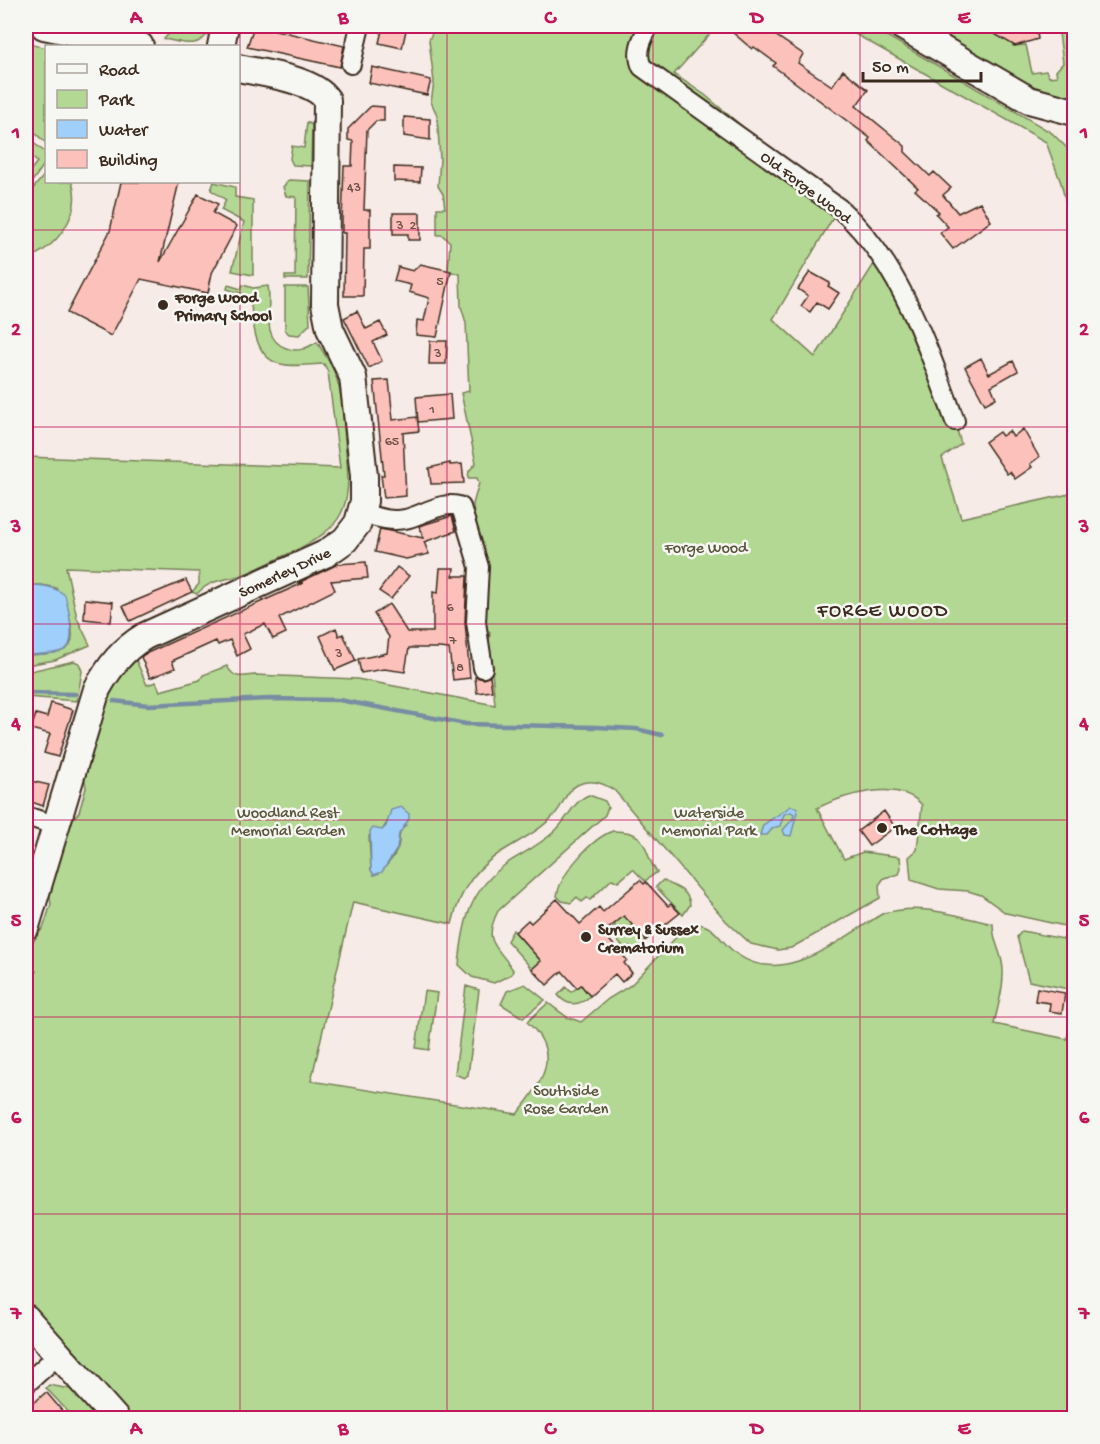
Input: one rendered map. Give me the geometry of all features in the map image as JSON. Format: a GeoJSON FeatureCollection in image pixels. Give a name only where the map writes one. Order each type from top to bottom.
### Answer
{"type":"FeatureCollection","features":[{"type":"Feature","properties":{"kind":"street"},"geometry":{"type":"LineString","coordinates":[[44,26],[135,45]]}},
{"type":"Feature","properties":{"kind":"street"},"geometry":{"type":"LineString","coordinates":[[220,45],[225,26]]}},
{"type":"Feature","properties":{"kind":"street"},"geometry":{"type":"LineString","coordinates":[[351,64],[360,26]]}},
{"type":"Feature","properties":{"kind":"street","name":"Old Forge Wood"},"geometry":{"type":"LineString","coordinates":[[649,26],[639,51],[638,59],[642,67],[839,208],[855,221],[881,253],[916,323],[954,421]]}},
{"type":"Feature","properties":{"kind":"street"},"geometry":{"type":"LineString","coordinates":[[902,26],[1029,100],[1063,124],[1074,128]]}},
{"type":"Feature","properties":{"kind":"street"},"geometry":{"type":"LineString","coordinates":[[240,68],[310,86],[323,93],[327,100],[325,304],[330,329],[353,377],[364,476],[362,513],[380,519],[405,519],[450,505],[461,507],[479,567],[476,622],[483,668]]}},
{"type":"Feature","properties":{"kind":"street"},"geometry":{"type":"LineString","coordinates":[[1029,100],[1074,112]]}},
{"type":"Feature","properties":{"kind":"street","name":"Somerley Drive"},"geometry":{"type":"LineString","coordinates":[[26,926],[97,689],[122,652],[145,636],[325,554],[352,532],[362,513]]}},
{"type":"Feature","properties":{"kind":"street"},"geometry":{"type":"LineString","coordinates":[[26,816],[57,826]]}},
{"type":"Feature","properties":{"kind":"street"},"geometry":{"type":"LineString","coordinates":[[26,1318],[115,1419]]}},
{"type":"Feature","properties":{"kind":"street"},"geometry":{"type":"LineString","coordinates":[[26,1384],[58,1355]]}},
{"type":"Feature","properties":{"kind":"green space"},"geometry":{"type":"Polygon","coordinates":[[[176,26],[214,26],[212,33],[208,32],[204,38],[195,43],[164,39],[176,26]]]}},
{"type":"Feature","properties":{"kind":"green space","name":"Forge Wood"},"geometry":{"type":"Polygon","coordinates":[[[435,26],[717,26],[674,74],[705,95],[839,208],[773,319],[815,357],[881,253],[956,426],[961,444],[942,458],[961,518],[1074,493],[1074,928],[1006,913],[981,895],[968,891],[939,889],[911,880],[909,857],[917,850],[922,805],[912,797],[899,792],[885,791],[856,794],[817,808],[844,859],[863,852],[900,857],[899,874],[884,878],[879,885],[880,898],[791,948],[778,950],[751,944],[726,921],[615,791],[602,784],[582,783],[573,788],[545,824],[499,853],[480,869],[465,888],[452,924],[353,902],[311,1081],[517,1114],[541,1080],[545,1068],[544,1046],[538,1034],[527,1022],[548,1003],[567,1017],[581,1022],[608,999],[631,985],[680,933],[682,935],[696,924],[712,930],[732,950],[750,961],[770,965],[789,963],[809,957],[882,914],[896,911],[924,910],[993,924],[1003,969],[1001,993],[994,1024],[1067,1039],[1074,1003],[1073,1415],[1059,1418],[131,1418],[26,1300],[26,1004],[36,971],[26,968],[26,952],[44,926],[51,904],[48,888],[68,824],[79,812],[86,788],[84,774],[104,708],[116,680],[135,658],[147,685],[156,682],[160,691],[200,680],[203,675],[227,666],[232,673],[238,676],[357,679],[495,705],[491,660],[488,653],[490,632],[482,627],[489,568],[474,519],[473,504],[479,483],[477,478],[468,478],[469,471],[476,463],[461,393],[469,391],[466,323],[461,306],[460,274],[448,271],[450,242],[442,235],[437,235],[437,208],[445,208],[443,194],[438,186],[440,159],[437,115],[431,102],[434,82],[429,40],[435,26]],[[389,819],[382,831],[369,836],[371,870],[374,875],[385,867],[395,854],[400,832],[406,825],[389,819]]]}},
{"type":"Feature","properties":{"kind":"green space"},"geometry":{"type":"Polygon","coordinates":[[[841,26],[870,26],[1052,133],[1067,148],[1074,186],[1074,235],[1061,183],[1046,142],[841,26]]]}},
{"type":"Feature","properties":{"kind":"green space"},"geometry":{"type":"Polygon","coordinates":[[[915,26],[983,26],[1012,40],[1013,46],[1026,45],[1032,73],[1046,71],[1049,77],[1057,76],[1056,71],[1063,63],[1058,26],[1066,26],[1072,64],[1072,100],[1060,104],[915,26]]]}},
{"type":"Feature","properties":{"kind":"green space"},"geometry":{"type":"Polygon","coordinates":[[[26,43],[45,48],[45,142],[26,125],[26,43]]]}},
{"type":"Feature","properties":{"kind":"green space"},"geometry":{"type":"Polygon","coordinates":[[[307,122],[312,125],[311,166],[293,165],[290,159],[292,146],[304,148],[307,122]]]}},
{"type":"Feature","properties":{"kind":"green space"},"geometry":{"type":"Polygon","coordinates":[[[30,140],[45,152],[45,163],[31,183],[26,176],[37,162],[26,152],[30,140]]]}},
{"type":"Feature","properties":{"kind":"green space"},"geometry":{"type":"Polygon","coordinates":[[[45,174],[45,183],[72,183],[74,207],[64,229],[47,247],[26,259],[26,197],[45,174]]]}},
{"type":"Feature","properties":{"kind":"green space"},"geometry":{"type":"Polygon","coordinates":[[[289,180],[310,181],[308,279],[285,279],[285,276],[295,276],[296,197],[286,196],[283,187],[289,180]]]}},
{"type":"Feature","properties":{"kind":"green space"},"geometry":{"type":"Polygon","coordinates":[[[214,183],[235,187],[235,197],[253,200],[253,275],[232,271],[244,222],[221,210],[226,200],[211,190],[214,183]]]}},
{"type":"Feature","properties":{"kind":"green space"},"geometry":{"type":"Polygon","coordinates":[[[228,285],[241,289],[243,285],[253,288],[268,286],[270,330],[278,344],[298,350],[317,342],[335,374],[342,402],[348,471],[346,501],[341,514],[324,534],[310,543],[242,575],[212,583],[197,594],[192,592],[199,584],[199,572],[66,567],[77,618],[90,645],[55,660],[26,665],[26,655],[50,654],[64,650],[70,645],[72,630],[63,601],[56,588],[26,585],[26,457],[340,468],[328,372],[324,364],[288,365],[277,363],[269,358],[263,352],[255,334],[250,296],[227,289],[228,285]]]}},
{"type":"Feature","properties":{"kind":"green space"},"geometry":{"type":"Polygon","coordinates":[[[285,287],[308,287],[310,324],[299,335],[289,334],[285,330],[285,287]]]}},
{"type":"Feature","properties":{"kind":"green space"},"geometry":{"type":"Polygon","coordinates":[[[74,661],[79,663],[82,671],[77,701],[26,697],[26,672],[74,661]]]}},
{"type":"Feature","properties":{"kind":"green space"},"geometry":{"type":"Polygon","coordinates":[[[589,795],[605,801],[608,807],[605,815],[498,911],[493,922],[491,937],[513,970],[512,974],[494,983],[472,977],[459,965],[466,920],[477,895],[496,872],[555,831],[579,801],[589,795]]]}},
{"type":"Feature","properties":{"kind":"green space"},"geometry":{"type":"Polygon","coordinates":[[[613,831],[634,834],[640,838],[657,872],[645,881],[633,869],[618,882],[612,879],[590,900],[587,898],[582,902],[577,897],[571,903],[562,901],[557,896],[559,887],[570,868],[596,841],[613,831]]]}},
{"type":"Feature","properties":{"kind":"green space"},"geometry":{"type":"Polygon","coordinates":[[[663,880],[681,889],[687,895],[690,905],[683,915],[656,887],[663,880]]]}},
{"type":"Feature","properties":{"kind":"green space"},"geometry":{"type":"Polygon","coordinates":[[[642,897],[636,929],[646,940],[637,949],[630,946],[624,948],[609,932],[615,926],[615,921],[642,897]]]}},
{"type":"Feature","properties":{"kind":"green space"},"geometry":{"type":"Polygon","coordinates":[[[513,930],[541,961],[532,969],[507,941],[513,930]]]}},
{"type":"Feature","properties":{"kind":"green space"},"geometry":{"type":"Polygon","coordinates":[[[1022,931],[1074,941],[1074,990],[1029,981],[1017,937],[1022,931]]]}},
{"type":"Feature","properties":{"kind":"green space"},"geometry":{"type":"Polygon","coordinates":[[[525,984],[545,1000],[523,1018],[501,1004],[507,991],[525,984]]]}},
{"type":"Feature","properties":{"kind":"green space"},"geometry":{"type":"Polygon","coordinates":[[[581,985],[590,996],[582,1002],[574,1004],[565,1002],[558,995],[566,987],[571,992],[581,985]]]}},
{"type":"Feature","properties":{"kind":"green space"},"geometry":{"type":"Polygon","coordinates":[[[466,986],[479,990],[468,1075],[464,1078],[455,1074],[466,986]]]}},
{"type":"Feature","properties":{"kind":"green space"},"geometry":{"type":"Polygon","coordinates":[[[424,991],[437,993],[429,1050],[416,1048],[424,991]]]}},
{"type":"Feature","properties":{"kind":"green space"},"geometry":{"type":"Polygon","coordinates":[[[49,1385],[70,1389],[96,1418],[74,1418],[46,1388],[49,1385]]]}},
{"type":"Feature","properties":{"kind":"water"},"geometry":{"type":"Polygon","coordinates":[[[26,585],[51,587],[65,595],[71,633],[68,646],[64,650],[50,654],[26,655],[26,585]]]}},
{"type":"Feature","properties":{"kind":"water"},"geometry":{"type":"Polygon","coordinates":[[[791,806],[798,808],[791,836],[785,835],[783,830],[793,819],[794,814],[791,812],[784,814],[780,826],[773,828],[767,835],[760,835],[763,825],[791,806]]]}},
{"type":"Feature","properties":{"kind":"water"},"geometry":{"type":"Polygon","coordinates":[[[401,807],[409,814],[409,819],[399,834],[397,849],[382,872],[374,875],[371,870],[370,831],[373,828],[382,830],[386,826],[391,810],[401,807]]]}},
{"type":"Feature","properties":{"kind":"building"},"geometry":{"type":"Polygon","coordinates":[[[254,26],[276,26],[275,30],[344,46],[340,67],[247,47],[254,26]]]}},
{"type":"Feature","properties":{"kind":"building"},"geometry":{"type":"Polygon","coordinates":[[[383,26],[407,26],[402,48],[379,43],[383,26]]]}},
{"type":"Feature","properties":{"kind":"building"},"geometry":{"type":"Polygon","coordinates":[[[725,26],[782,26],[775,35],[803,54],[798,63],[832,86],[843,70],[868,90],[856,106],[905,146],[905,152],[930,176],[934,172],[951,188],[943,195],[958,213],[980,202],[991,221],[953,249],[940,233],[948,227],[936,214],[939,212],[915,190],[918,188],[868,141],[870,138],[773,66],[776,63],[754,47],[752,49],[725,26]]]}},
{"type":"Feature","properties":{"kind":"building"},"geometry":{"type":"Polygon","coordinates":[[[981,26],[1036,26],[1038,39],[1015,46],[981,26]]]}},
{"type":"Feature","properties":{"kind":"building"},"geometry":{"type":"Polygon","coordinates":[[[372,67],[431,80],[427,95],[369,83],[372,67]]]}},
{"type":"Feature","properties":{"kind":"building"},"geometry":{"type":"Polygon","coordinates":[[[371,106],[384,107],[384,121],[376,121],[367,130],[364,210],[370,210],[370,249],[364,249],[363,296],[344,296],[345,233],[342,233],[342,221],[344,166],[352,166],[353,141],[348,140],[348,129],[371,106]]]}},
{"type":"Feature","properties":{"kind":"building"},"geometry":{"type":"Polygon","coordinates":[[[404,117],[430,119],[430,140],[404,136],[404,117]]]}},
{"type":"Feature","properties":{"kind":"building"},"geometry":{"type":"Polygon","coordinates":[[[394,167],[421,168],[420,182],[394,181],[394,167]]]}},
{"type":"Feature","properties":{"kind":"building"},"geometry":{"type":"Polygon","coordinates":[[[121,183],[179,183],[160,262],[198,194],[218,204],[213,213],[237,226],[212,273],[208,293],[141,279],[111,336],[67,313],[110,231],[121,183]]]}},
{"type":"Feature","properties":{"kind":"building"},"geometry":{"type":"Polygon","coordinates":[[[393,213],[420,213],[420,240],[408,240],[408,234],[393,234],[393,213]]]}},
{"type":"Feature","properties":{"kind":"building"},"geometry":{"type":"Polygon","coordinates":[[[420,264],[451,271],[437,337],[416,335],[417,320],[424,321],[429,298],[409,292],[411,285],[394,281],[398,267],[413,271],[420,264]]]}},
{"type":"Feature","properties":{"kind":"building"},"geometry":{"type":"Polygon","coordinates":[[[810,272],[830,283],[828,286],[839,293],[828,309],[817,302],[810,312],[801,306],[808,296],[798,289],[810,272]]]}},
{"type":"Feature","properties":{"kind":"building"},"geometry":{"type":"Polygon","coordinates":[[[357,311],[366,329],[380,322],[387,335],[373,342],[382,361],[369,368],[344,318],[357,311]]]}},
{"type":"Feature","properties":{"kind":"building"},"geometry":{"type":"Polygon","coordinates":[[[430,341],[447,341],[446,364],[429,364],[430,341]]]}},
{"type":"Feature","properties":{"kind":"building"},"geometry":{"type":"Polygon","coordinates":[[[981,358],[989,374],[1013,361],[1018,371],[991,386],[996,398],[985,404],[965,367],[981,358]]]}},
{"type":"Feature","properties":{"kind":"building"},"geometry":{"type":"Polygon","coordinates":[[[389,380],[393,420],[417,417],[419,431],[403,433],[406,496],[384,498],[381,475],[384,475],[374,381],[389,380]]]}},
{"type":"Feature","properties":{"kind":"building"},"geometry":{"type":"Polygon","coordinates":[[[450,394],[452,419],[418,422],[416,397],[450,394]]]}},
{"type":"Feature","properties":{"kind":"building"},"geometry":{"type":"Polygon","coordinates":[[[1023,429],[1039,457],[1030,464],[1032,467],[1015,479],[1010,472],[1007,474],[985,442],[999,432],[1002,436],[1009,431],[1013,437],[1023,429]]]}},
{"type":"Feature","properties":{"kind":"building"},"geometry":{"type":"Polygon","coordinates":[[[450,463],[450,465],[462,464],[464,483],[431,484],[429,468],[450,463]]]}},
{"type":"Feature","properties":{"kind":"building"},"geometry":{"type":"Polygon","coordinates":[[[452,516],[456,531],[424,542],[429,554],[406,559],[375,552],[380,529],[423,538],[419,526],[452,516]]]}},
{"type":"Feature","properties":{"kind":"building"},"geometry":{"type":"Polygon","coordinates":[[[366,562],[368,578],[331,581],[335,590],[279,618],[286,633],[273,639],[265,624],[243,634],[250,649],[237,656],[230,640],[218,645],[216,641],[172,661],[175,668],[150,678],[141,657],[145,654],[303,583],[298,583],[338,564],[366,562]]]}},
{"type":"Feature","properties":{"kind":"building"},"geometry":{"type":"Polygon","coordinates":[[[397,567],[409,576],[391,599],[379,591],[397,567]]]}},
{"type":"Feature","properties":{"kind":"building"},"geometry":{"type":"Polygon","coordinates":[[[440,568],[454,568],[453,576],[467,576],[465,622],[470,678],[453,680],[449,649],[439,648],[409,648],[405,672],[384,669],[361,673],[358,659],[387,653],[389,637],[374,614],[389,604],[407,632],[433,632],[433,592],[438,593],[440,568]]]}},
{"type":"Feature","properties":{"kind":"building"},"geometry":{"type":"Polygon","coordinates":[[[186,580],[192,592],[130,621],[123,606],[186,580]]]}},
{"type":"Feature","properties":{"kind":"building"},"geometry":{"type":"Polygon","coordinates":[[[85,599],[113,602],[111,622],[84,619],[85,599]]]}},
{"type":"Feature","properties":{"kind":"building"},"geometry":{"type":"Polygon","coordinates":[[[336,628],[339,636],[343,634],[356,661],[335,670],[320,636],[336,628]]]}},
{"type":"Feature","properties":{"kind":"building"},"geometry":{"type":"Polygon","coordinates":[[[490,676],[492,691],[477,693],[475,677],[484,679],[490,676]]]}},
{"type":"Feature","properties":{"kind":"building"},"geometry":{"type":"Polygon","coordinates":[[[51,703],[73,710],[58,757],[44,753],[50,734],[31,729],[36,714],[47,717],[51,703]]]}},
{"type":"Feature","properties":{"kind":"building"},"geometry":{"type":"Polygon","coordinates":[[[26,780],[49,785],[43,806],[26,800],[26,780]]]}},
{"type":"Feature","properties":{"kind":"building","name":"The Cottage"},"geometry":{"type":"Polygon","coordinates":[[[884,811],[895,827],[869,846],[858,831],[884,811]]]}},
{"type":"Feature","properties":{"kind":"building","name":"Surrey & Sussex Crematorium"},"geometry":{"type":"Polygon","coordinates":[[[640,880],[644,884],[646,882],[668,906],[671,904],[680,913],[646,940],[624,916],[603,933],[627,960],[624,963],[632,973],[622,982],[615,974],[590,996],[581,985],[577,988],[562,971],[547,985],[532,969],[541,961],[515,932],[528,920],[531,923],[557,899],[580,924],[599,907],[603,912],[640,880]]]}},
{"type":"Feature","properties":{"kind":"building"},"geometry":{"type":"Polygon","coordinates":[[[1037,988],[1065,993],[1062,1013],[1049,1011],[1050,1003],[1035,1001],[1037,988]]]}},
{"type":"Feature","properties":{"kind":"building"},"geometry":{"type":"Polygon","coordinates":[[[45,1393],[69,1419],[26,1419],[26,1410],[45,1393]]]}},
{"type":"Feature","properties":{"kind":"waterway"},"geometry":{"type":"LineString","coordinates":[[26,693],[75,694]]}},
{"type":"Feature","properties":{"kind":"waterway"},"geometry":{"type":"LineString","coordinates":[[114,701],[148,705],[269,699],[339,700],[466,724],[636,729],[662,735]]}},
{"type":"Feature","properties":{"kind":"place","name":"Forge Wood Primary School"},"geometry":{"type":"Point","coordinates":[163,305]}},
{"type":"Feature","properties":{"kind":"place","name":"The Cottage"},"geometry":{"type":"Point","coordinates":[882,828]}},
{"type":"Feature","properties":{"kind":"place","name":"Surrey & Sussex Crematorium"},"geometry":{"type":"Point","coordinates":[586,937]}},
{"type":"Feature","properties":{"kind":"district","name":"FORGE WOOD"},"geometry":{"type":"Point","coordinates":[883,609]}},
{"type":"Feature","properties":{"kind":"park label","name":"Woodland Rest Memorial Garden"},"geometry":{"type":"Point","coordinates":[288,820]}},
{"type":"Feature","properties":{"kind":"park label","name":"Waterside Memorial Park"},"geometry":{"type":"Point","coordinates":[709,820]}},
{"type":"Feature","properties":{"kind":"park label","name":"Southside Rose Garden"},"geometry":{"type":"Point","coordinates":[566,1098]}}]}
